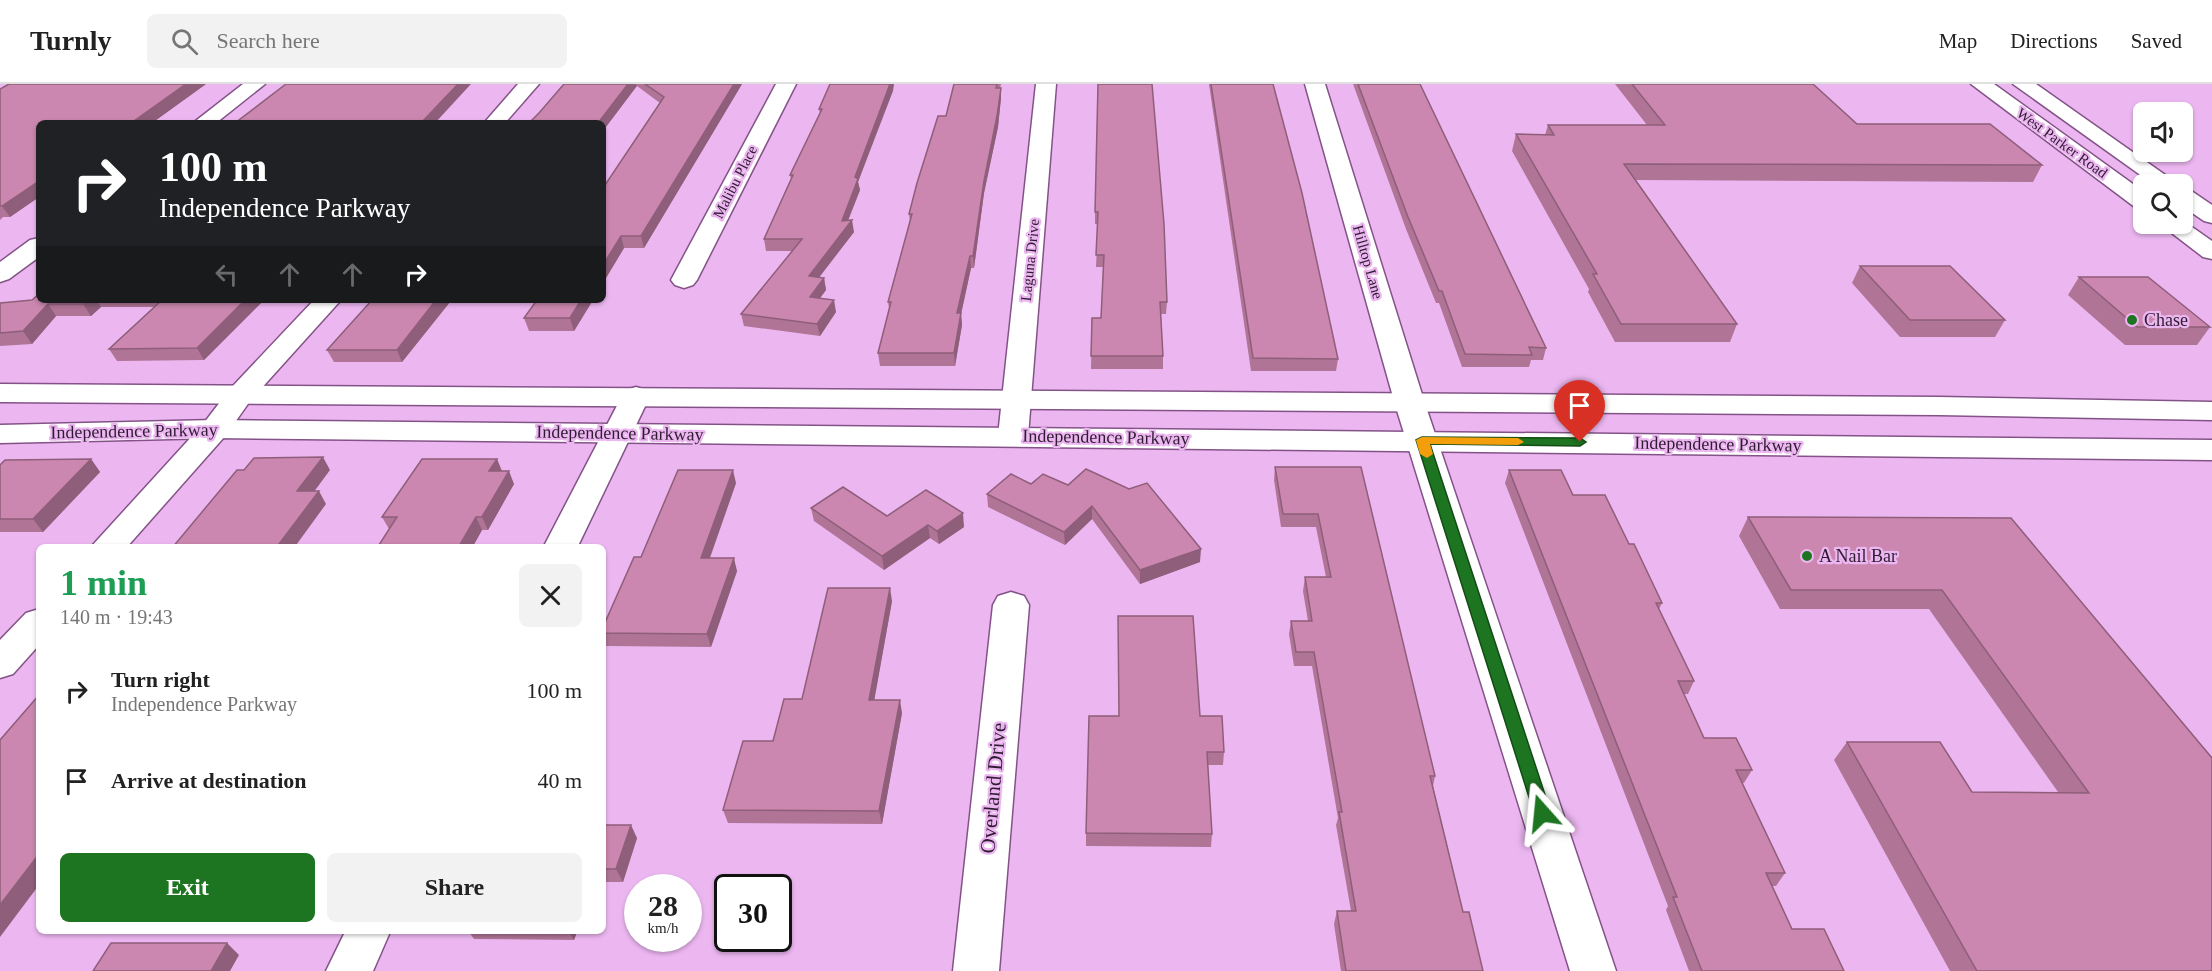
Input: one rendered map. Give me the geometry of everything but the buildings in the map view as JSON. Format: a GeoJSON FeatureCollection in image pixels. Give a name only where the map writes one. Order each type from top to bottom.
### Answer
{"type":"FeatureCollection","features":[{"type":"Feature","properties":{"kind":"main road"},"geometry":{"type":"LineString","coordinates":[[207,120],[255,84]]}},
{"type":"Feature","properties":{"kind":"main road"},"geometry":{"type":"LineString","coordinates":[[497,120],[530,84]]}},
{"type":"Feature","properties":{"kind":"main road","name":"Malibu Place"},"geometry":{"type":"LineString","coordinates":[[684,280],[786,84]]}},
{"type":"Feature","properties":{"kind":"main road","name":"Laguna Drive"},"geometry":{"type":"LineString","coordinates":[[1012,436],[1046,84]]}},
{"type":"Feature","properties":{"kind":"main road","name":"Hilltop Lane"},"geometry":{"type":"LineString","coordinates":[[1315,84],[1410,405],[1593,971]]}},
{"type":"Feature","properties":{"kind":"main road","name":"West Parker Road"},"geometry":{"type":"LineString","coordinates":[[1981,84],[2133,191]]}},
{"type":"Feature","properties":{"kind":"main road","name":"West Parker Road"},"geometry":{"type":"LineString","coordinates":[[2023,84],[2153,174]]}},
{"type":"Feature","properties":{"kind":"main road"},"geometry":{"type":"LineString","coordinates":[[2193,203],[2212,216]]}},
{"type":"Feature","properties":{"kind":"main road"},"geometry":{"type":"LineString","coordinates":[[2186,234],[2212,252]]}},
{"type":"Feature","properties":{"kind":"main road"},"geometry":{"type":"LineString","coordinates":[[0,274],[36,247]]}},
{"type":"Feature","properties":{"kind":"main road"},"geometry":{"type":"LineString","coordinates":[[111,544],[215,429],[240,395],[325,303]]}},
{"type":"Feature","properties":{"kind":"main road","name":"Independence Parkway"},"geometry":{"type":"LineString","coordinates":[[0,393],[636,396],[1410,405],[1939,406],[2212,411]]}},
{"type":"Feature","properties":{"kind":"main road"},"geometry":{"type":"LineString","coordinates":[[563,544],[636,396]]}},
{"type":"Feature","properties":{"kind":"main road"},"geometry":{"type":"LineString","coordinates":[[1939,406],[1974,447]]}},
{"type":"Feature","properties":{"kind":"main road","name":"Independence Parkway"},"geometry":{"type":"LineString","coordinates":[[0,434],[215,429],[2212,450]]}},
{"type":"Feature","properties":{"kind":"main road","name":"Overland Drive"},"geometry":{"type":"LineString","coordinates":[[976,971],[1011,605]]}},
{"type":"Feature","properties":{"kind":"main road"},"geometry":{"type":"LineString","coordinates":[[0,664],[36,625]]}},
{"type":"Feature","properties":{"kind":"main road"},"geometry":{"type":"LineString","coordinates":[[349,971],[367,934]]}},
{"type":"Feature","properties":{"kind":"slow traffic"},"geometry":{"type":"LineString","coordinates":[[1427,454],[1422,440],[1518,442]]}},
{"type":"Feature","properties":{"kind":"place","name":"Chase"},"geometry":{"type":"Point","coordinates":[2132,320]}},
{"type":"Feature","properties":{"kind":"place","name":"A Nail Bar"},"geometry":{"type":"Point","coordinates":[1807,556]}},
{"type":"Feature","properties":{"kind":"route"},"geometry":{"type":"LineString","coordinates":[[1542,813],[1422,440],[1580,442]]}}]}
